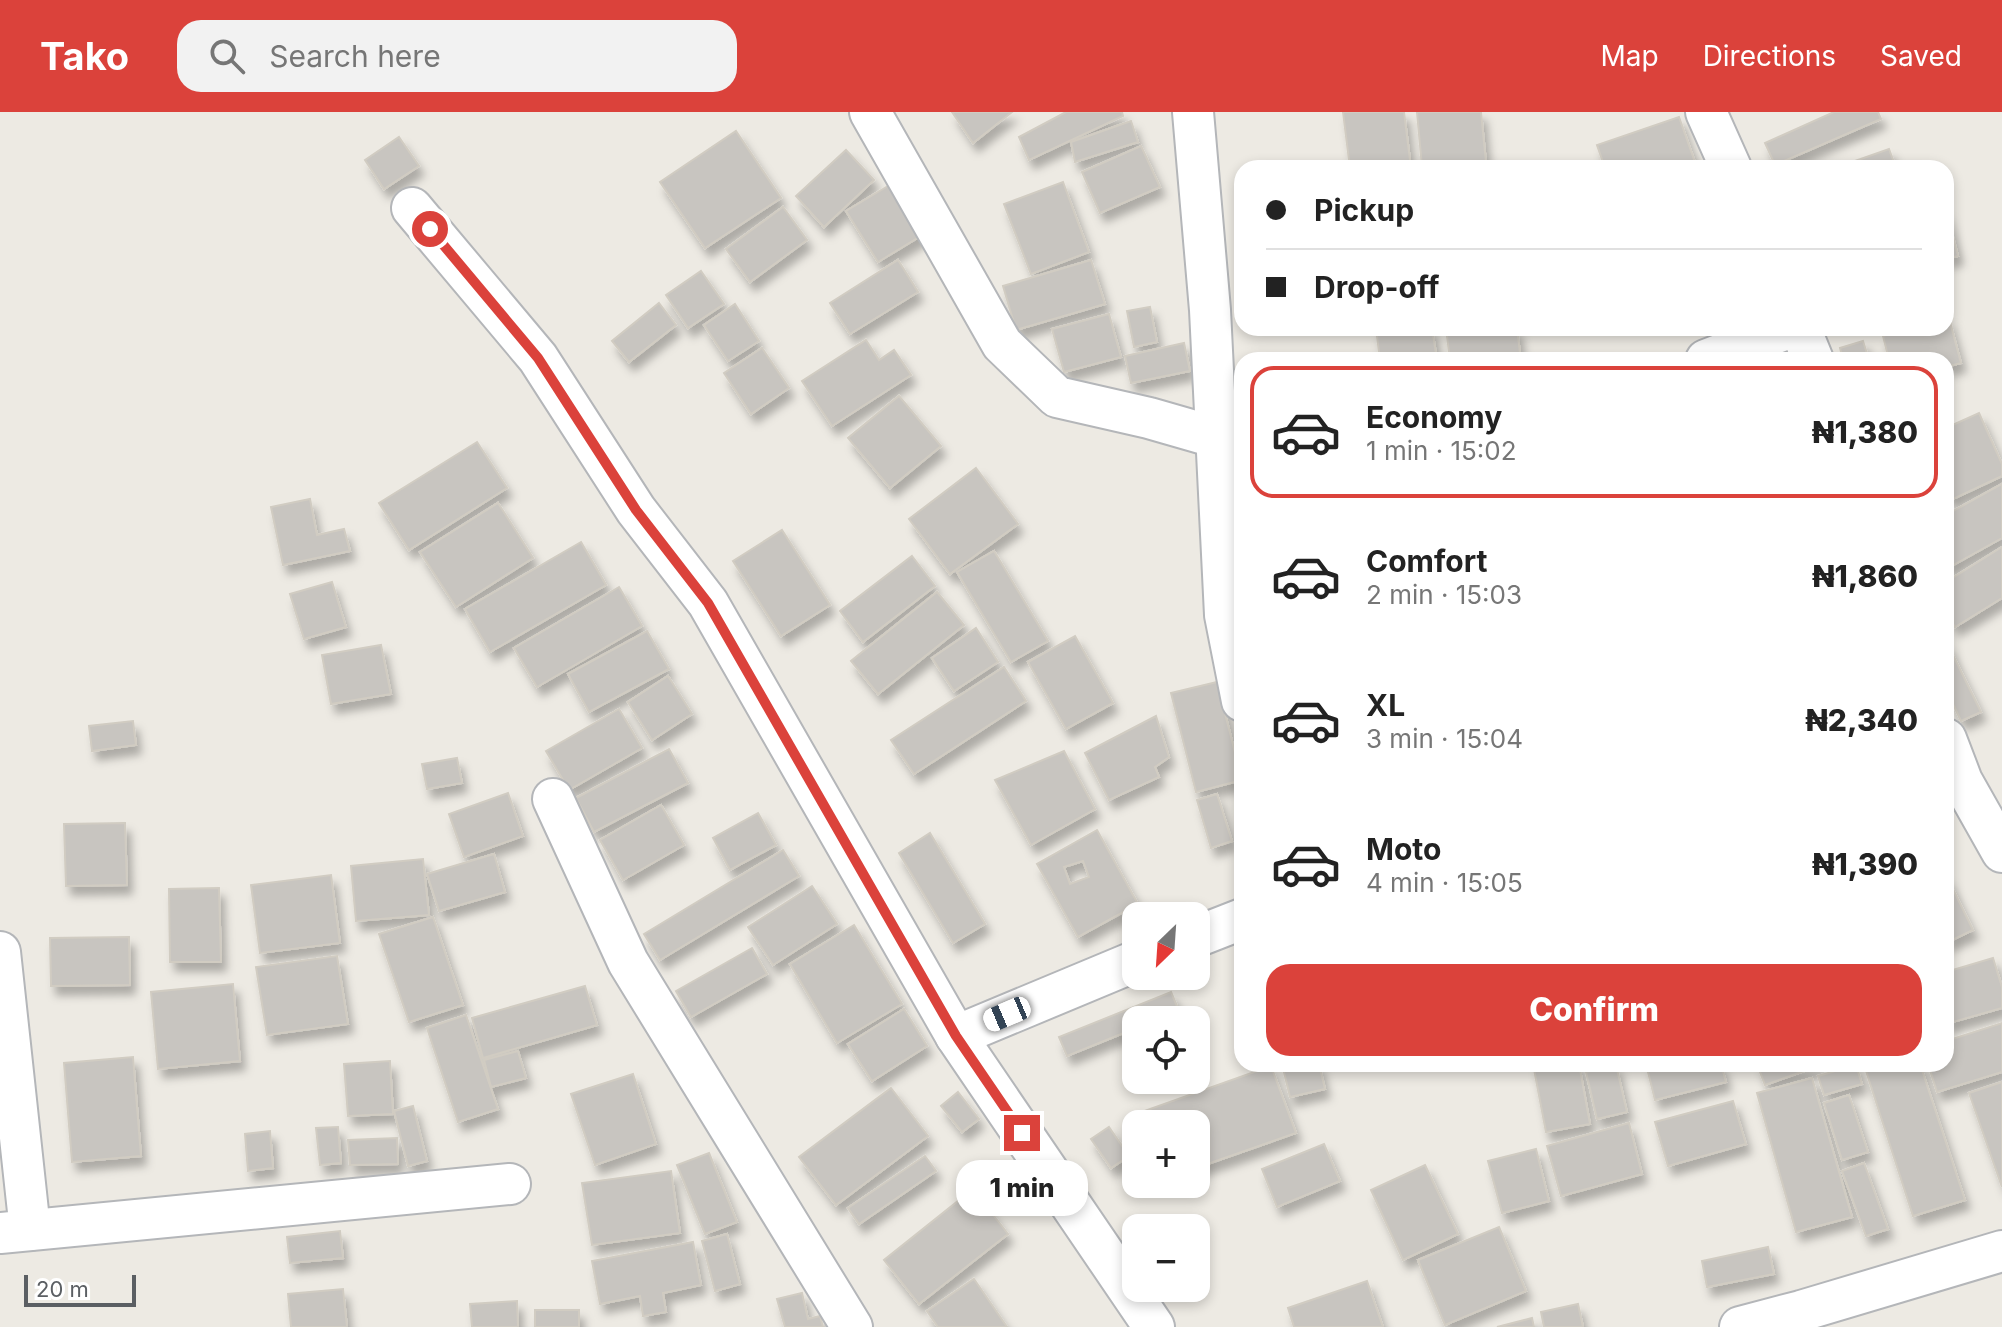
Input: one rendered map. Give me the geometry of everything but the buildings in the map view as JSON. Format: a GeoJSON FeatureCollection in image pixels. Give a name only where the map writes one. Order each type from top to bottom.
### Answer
{"type":"FeatureCollection","features":[{"type":"Feature","properties":{"kind":"street"},"geometry":{"type":"LineString","coordinates":[[870,112],[1002,344],[1057,397],[1215,437]]}},
{"type":"Feature","properties":{"kind":"street"},"geometry":{"type":"LineString","coordinates":[[1193,112],[1210,310],[1225,615],[1234,661]]}},
{"type":"Feature","properties":{"kind":"street"},"geometry":{"type":"LineString","coordinates":[[1706,112],[1727,160]]}},
{"type":"Feature","properties":{"kind":"street"},"geometry":{"type":"LineString","coordinates":[[412,208],[538,358],[636,510],[708,603],[956,1036],[1154,1327]]}},
{"type":"Feature","properties":{"kind":"street"},"geometry":{"type":"LineString","coordinates":[[1727,352],[1768,336]]}},
{"type":"Feature","properties":{"kind":"street"},"geometry":{"type":"LineString","coordinates":[[1954,785],[2002,852]]}},
{"type":"Feature","properties":{"kind":"street"},"geometry":{"type":"LineString","coordinates":[[553,799],[628,962],[852,1327]]}},
{"type":"Feature","properties":{"kind":"street"},"geometry":{"type":"LineString","coordinates":[[1210,932],[1234,922]]}},
{"type":"Feature","properties":{"kind":"street"},"geometry":{"type":"LineString","coordinates":[[0,952],[15,1232],[510,1184]]}},
{"type":"Feature","properties":{"kind":"street"},"geometry":{"type":"LineString","coordinates":[[956,1036],[1122,967]]}},
{"type":"Feature","properties":{"kind":"street"},"geometry":{"type":"LineString","coordinates":[[1740,1327],[2002,1251]]}},
{"type":"Feature","properties":{"kind":"route"},"geometry":{"type":"LineString","coordinates":[[430,229],[538,358],[636,510],[708,603],[956,1036],[1022,1133]]}}]}
